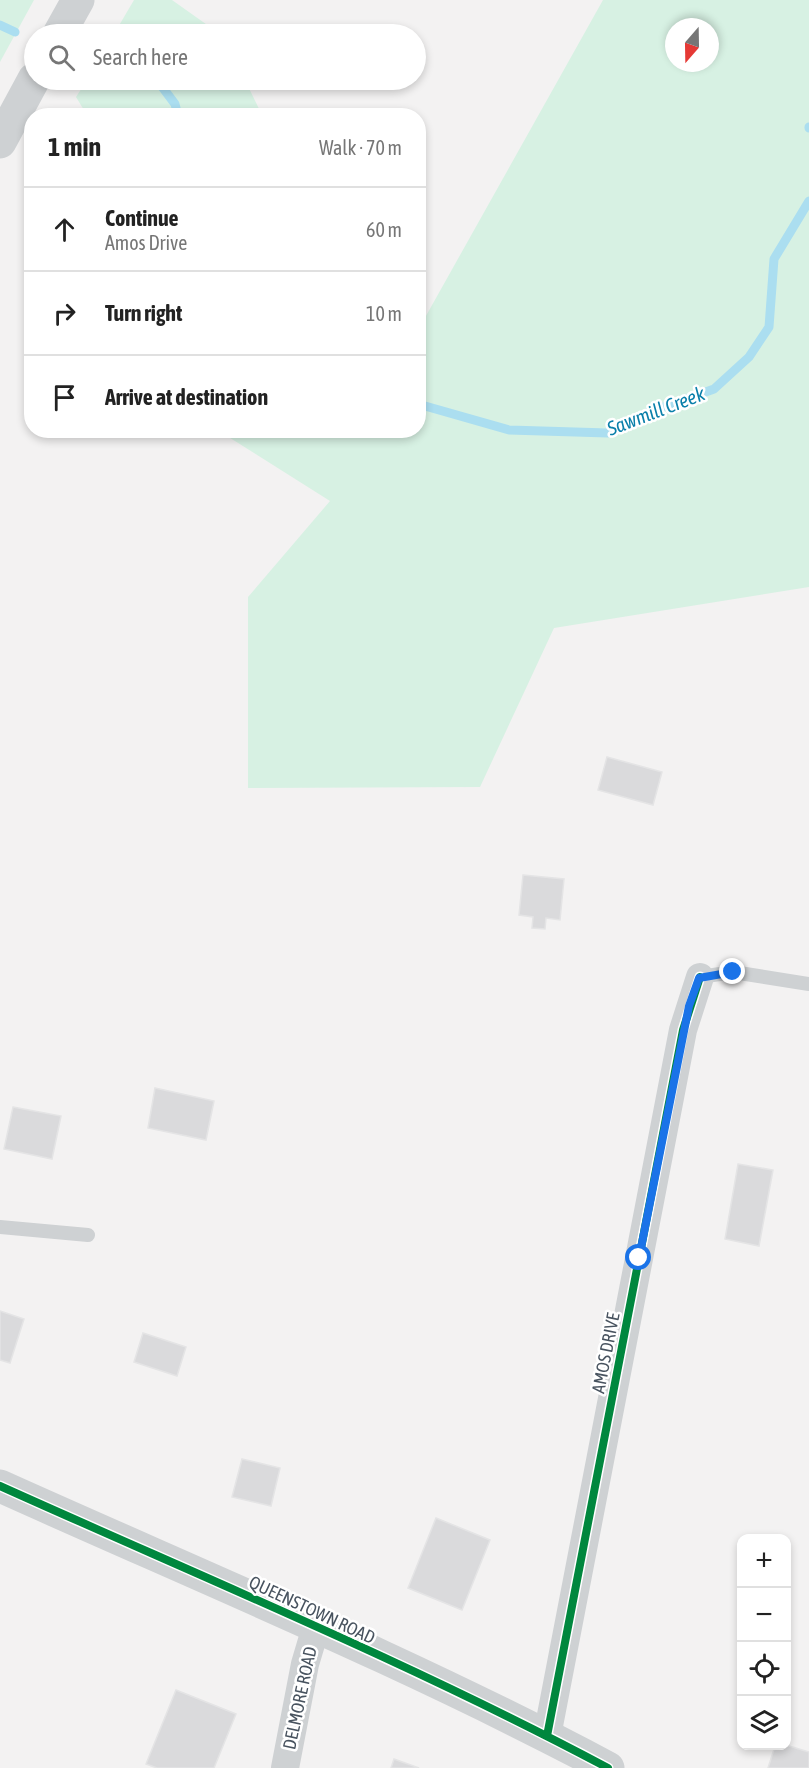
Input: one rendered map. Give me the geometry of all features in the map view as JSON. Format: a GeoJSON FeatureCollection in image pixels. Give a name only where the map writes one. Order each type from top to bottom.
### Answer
{"type":"FeatureCollection","features":[{"type":"Feature","properties":{"kind":"street"},"geometry":{"type":"LineString","coordinates":[[65,24],[78,0]]}},
{"type":"Feature","properties":{"kind":"street"},"geometry":{"type":"LineString","coordinates":[[0,142],[28,90]]}},
{"type":"Feature","properties":{"kind":"street","name":"AMOS DRIVE"},"geometry":{"type":"LineString","coordinates":[[547,1736],[683,1030],[699,978]]}},
{"type":"Feature","properties":{"kind":"street","name":"QUEENSTOWN ROAD"},"geometry":{"type":"LineString","coordinates":[[0,1486],[316,1628],[547,1736],[608,1768]]}},
{"type":"Feature","properties":{"kind":"street","name":"DELMORE ROAD"},"geometry":{"type":"LineString","coordinates":[[285,1768],[305,1664],[316,1628]]}},
{"type":"Feature","properties":{"kind":"lane"},"geometry":{"type":"LineString","coordinates":[[699,978],[733,972],[809,984]]}},
{"type":"Feature","properties":{"kind":"lane"},"geometry":{"type":"LineString","coordinates":[[0,1227],[88,1235]]}},
{"type":"Feature","properties":{"kind":"green space"},"geometry":{"type":"Polygon","coordinates":[[[0,0],[34,0],[0,62],[0,0]]]}},
{"type":"Feature","properties":{"kind":"green space"},"geometry":{"type":"Polygon","coordinates":[[[134,0],[172,0],[206,24],[120,24],[134,0]]]}},
{"type":"Feature","properties":{"kind":"green space"},"geometry":{"type":"Polygon","coordinates":[[[603,0],[809,0],[809,587],[554,628],[480,787],[248,788],[248,597],[330,501],[230,438],[426,438],[426,316],[603,0]]]}},
{"type":"Feature","properties":{"kind":"green space"},"geometry":{"type":"Polygon","coordinates":[[[81,90],[250,90],[259,108],[83,108],[76,97],[81,90]]]}},
{"type":"Feature","properties":{"kind":"building"},"geometry":{"type":"Polygon","coordinates":[[[607,757],[662,772],[653,805],[598,790],[607,757]]]}},
{"type":"Feature","properties":{"kind":"building"},"geometry":{"type":"Polygon","coordinates":[[[523,875],[564,879],[560,920],[546,918],[545,929],[532,928],[533,917],[519,915],[523,875]]]}},
{"type":"Feature","properties":{"kind":"building"},"geometry":{"type":"Polygon","coordinates":[[[155,1088],[214,1101],[206,1140],[148,1128],[155,1088]]]}},
{"type":"Feature","properties":{"kind":"building"},"geometry":{"type":"Polygon","coordinates":[[[13,1107],[61,1116],[52,1159],[4,1149],[13,1107]]]}},
{"type":"Feature","properties":{"kind":"building"},"geometry":{"type":"Polygon","coordinates":[[[738,1164],[773,1170],[759,1246],[725,1239],[738,1164]]]}},
{"type":"Feature","properties":{"kind":"building"},"geometry":{"type":"Polygon","coordinates":[[[0,1311],[24,1319],[10,1363],[0,1360],[0,1311]]]}},
{"type":"Feature","properties":{"kind":"building"},"geometry":{"type":"Polygon","coordinates":[[[143,1333],[186,1347],[177,1376],[134,1362],[143,1333]]]}},
{"type":"Feature","properties":{"kind":"building"},"geometry":{"type":"Polygon","coordinates":[[[242,1459],[280,1468],[271,1506],[232,1497],[242,1459]]]}},
{"type":"Feature","properties":{"kind":"building"},"geometry":{"type":"Polygon","coordinates":[[[436,1518],[490,1540],[462,1610],[408,1588],[436,1518]]]}},
{"type":"Feature","properties":{"kind":"building"},"geometry":{"type":"Polygon","coordinates":[[[176,1690],[236,1714],[214,1768],[157,1768],[146,1764],[176,1690]]]}},
{"type":"Feature","properties":{"kind":"building"},"geometry":{"type":"Polygon","coordinates":[[[791,1747],[809,1752],[809,1768],[768,1768],[774,1750],[791,1750],[791,1747]]]}},
{"type":"Feature","properties":{"kind":"building"},"geometry":{"type":"Polygon","coordinates":[[[394,1759],[419,1768],[391,1768],[394,1759]]]}},
{"type":"Feature","properties":{"kind":"waterway","name":"Sawmill Creek"},"geometry":{"type":"LineString","coordinates":[[0,25],[15,32]]}},
{"type":"Feature","properties":{"kind":"waterway","name":"Sawmill Creek"},"geometry":{"type":"LineString","coordinates":[[164,90],[176,108]]}},
{"type":"Feature","properties":{"kind":"waterway","name":"Sawmill Creek"},"geometry":{"type":"LineString","coordinates":[[426,406],[509,430],[608,433],[647,413],[714,389],[749,357],[769,327],[774,259],[809,201]]}},
{"type":"Feature","properties":{"kind":"cycle path"},"geometry":{"type":"LineString","coordinates":[[547,1736],[683,1030],[700,977]]}},
{"type":"Feature","properties":{"kind":"cycle path"},"geometry":{"type":"LineString","coordinates":[[0,1486],[383,1657],[608,1768]]}},
{"type":"Feature","properties":{"kind":"route"},"geometry":{"type":"LineString","coordinates":[[639,1258],[689,1006],[699,978],[733,972]]}}]}
